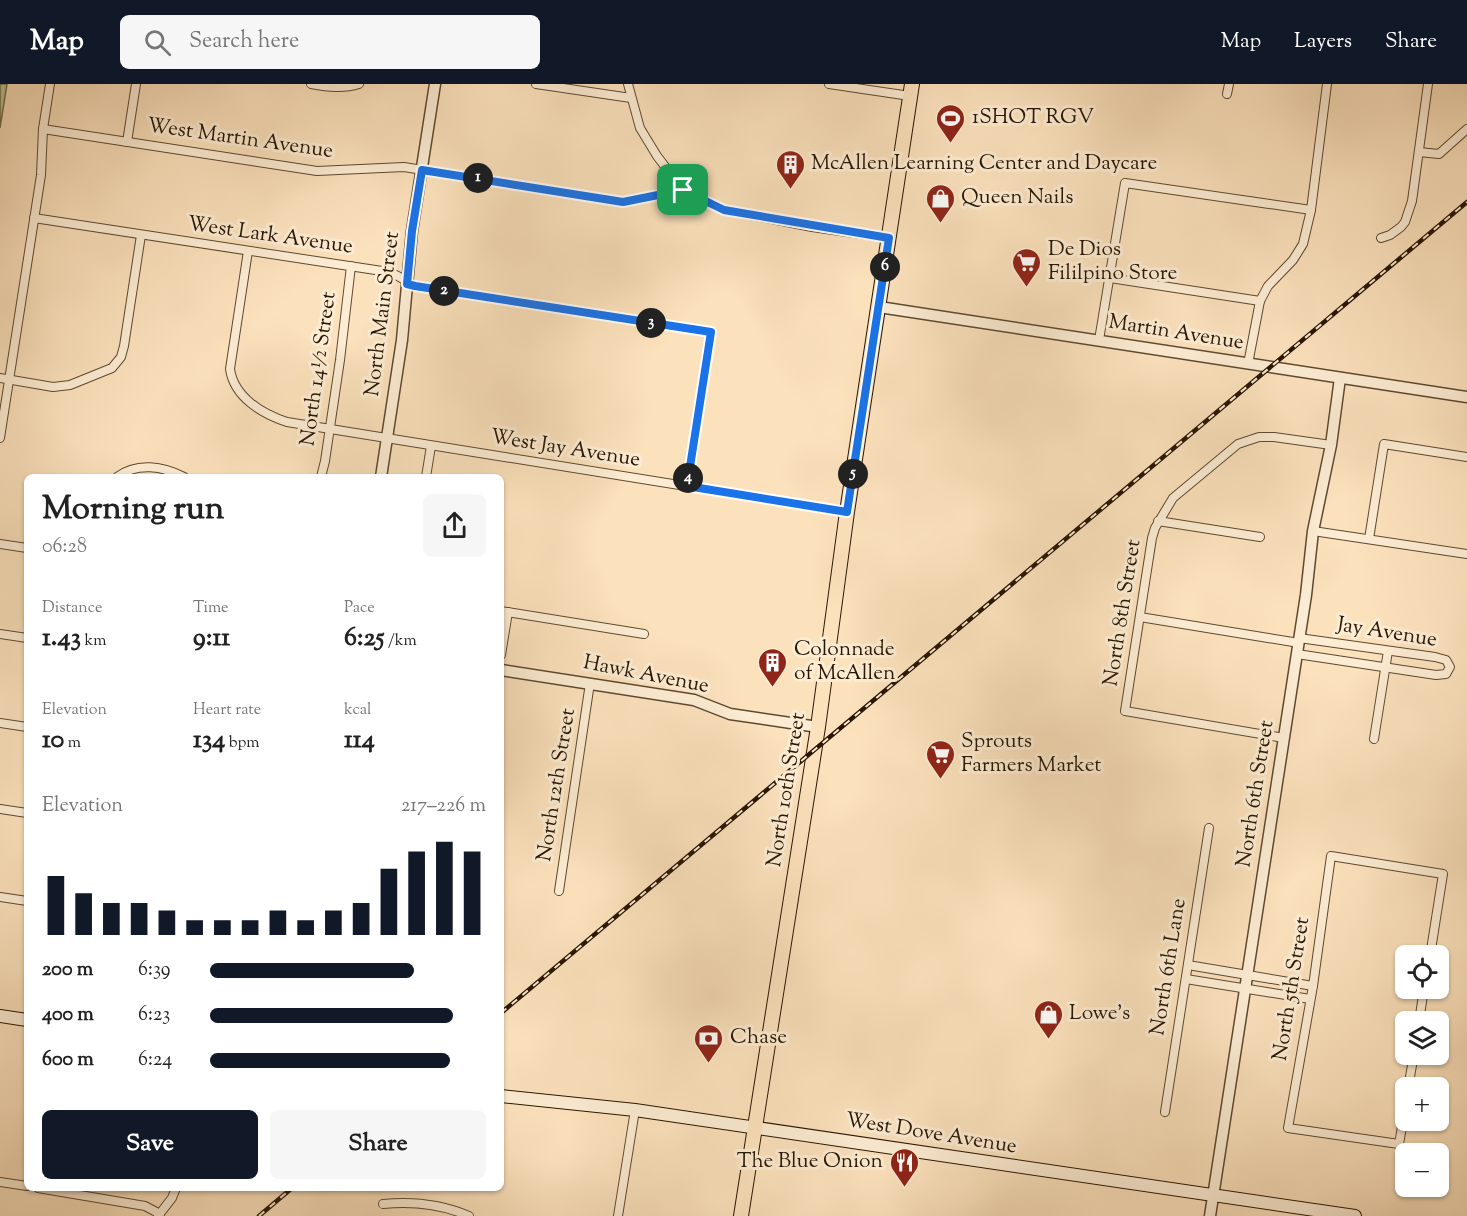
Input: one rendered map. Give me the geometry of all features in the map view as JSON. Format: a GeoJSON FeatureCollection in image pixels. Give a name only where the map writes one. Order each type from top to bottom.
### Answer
{"type":"FeatureCollection","features":[{"type":"Feature","properties":{"kind":"main road","name":"North 10th Street"},"geometry":{"type":"LineString","coordinates":[[741,1216],[753,1128],[818,727],[847,512],[911,90]]}},
{"type":"Feature","properties":{"kind":"main road"},"geometry":{"type":"LineString","coordinates":[[0,1016],[24,1020]]}},
{"type":"Feature","properties":{"kind":"main road","name":"West Dove Avenue"},"geometry":{"type":"LineString","coordinates":[[504,1096],[635,1110],[1355,1216]]}},
{"type":"Feature","properties":{"kind":"street"},"geometry":{"type":"LineString","coordinates":[[0,438],[4,379],[41,175],[43,129],[50,84]]}},
{"type":"Feature","properties":{"kind":"street"},"geometry":{"type":"LineString","coordinates":[[127,142],[136,84]]}},
{"type":"Feature","properties":{"kind":"street"},"geometry":{"type":"LineString","coordinates":[[311,84],[333,88],[359,84]]}},
{"type":"Feature","properties":{"kind":"street","name":"North Main Street"},"geometry":{"type":"LineString","coordinates":[[381,474],[402,340],[412,231],[435,84]]}},
{"type":"Feature","properties":{"kind":"street"},"geometry":{"type":"LineString","coordinates":[[536,84],[631,98]]}},
{"type":"Feature","properties":{"kind":"street"},"geometry":{"type":"LineString","coordinates":[[628,84],[640,128],[657,156],[683,190],[724,210],[889,238]]}},
{"type":"Feature","properties":{"kind":"street"},"geometry":{"type":"LineString","coordinates":[[828,84],[911,90]]}},
{"type":"Feature","properties":{"kind":"street"},"geometry":{"type":"LineString","coordinates":[[1227,94],[1229,84]]}},
{"type":"Feature","properties":{"kind":"street"},"geometry":{"type":"LineString","coordinates":[[1248,364],[1260,301],[1268,286],[1293,260],[1302,244],[1311,210],[1327,84]]}},
{"type":"Feature","properties":{"kind":"street"},"geometry":{"type":"LineString","coordinates":[[1381,238],[1397,231],[1405,222],[1412,201],[1428,84]]}},
{"type":"Feature","properties":{"kind":"street","name":"West Martin Avenue"},"geometry":{"type":"LineString","coordinates":[[43,129],[317,171],[396,166],[623,202],[683,190]]}},
{"type":"Feature","properties":{"kind":"street"},"geometry":{"type":"LineString","coordinates":[[1419,152],[1439,154],[1467,129]]}},
{"type":"Feature","properties":{"kind":"street"},"geometry":{"type":"LineString","coordinates":[[1099,340],[1125,183],[1311,210]]}},
{"type":"Feature","properties":{"kind":"street","name":"West Lark Avenue"},"geometry":{"type":"LineString","coordinates":[[34,218],[351,266],[396,275],[407,284],[415,286],[711,332],[687,486]]}},
{"type":"Feature","properties":{"kind":"street"},"geometry":{"type":"LineString","coordinates":[[4,379],[62,387],[112,368],[123,351],[141,236]]}},
{"type":"Feature","properties":{"kind":"street","name":"West Jay Avenue"},"geometry":{"type":"LineString","coordinates":[[248,251],[230,369],[232,382],[264,413],[277,419],[330,430],[847,512]]}},
{"type":"Feature","properties":{"kind":"street","name":"North 14½ Street"},"geometry":{"type":"LineString","coordinates":[[322,474],[340,360],[351,266]]}},
{"type":"Feature","properties":{"kind":"street"},"geometry":{"type":"LineString","coordinates":[[1110,278],[1260,301]]}},
{"type":"Feature","properties":{"kind":"street","name":"Martin Avenue"},"geometry":{"type":"LineString","coordinates":[[879,307],[1467,397]]}},
{"type":"Feature","properties":{"kind":"street","name":"North 6th Street"},"geometry":{"type":"LineString","coordinates":[[1210,1216],[1298,645],[1313,531],[1331,445],[1340,378]]}},
{"type":"Feature","properties":{"kind":"street","name":"North 8th Street"},"geometry":{"type":"LineString","coordinates":[[1284,738],[1125,711],[1152,538],[1158,521],[1173,498],[1238,444],[1259,437],[1274,437],[1331,445]]}},
{"type":"Feature","properties":{"kind":"street"},"geometry":{"type":"LineString","coordinates":[[1369,539],[1384,444],[1467,457]]}},
{"type":"Feature","properties":{"kind":"street"},"geometry":{"type":"LineString","coordinates":[[426,474],[431,446]]}},
{"type":"Feature","properties":{"kind":"street"},"geometry":{"type":"LineString","coordinates":[[123,474],[132,469],[147,467],[179,474]]}},
{"type":"Feature","properties":{"kind":"street"},"geometry":{"type":"LineString","coordinates":[[1158,521],[1260,537]]}},
{"type":"Feature","properties":{"kind":"street"},"geometry":{"type":"LineString","coordinates":[[1313,531],[1467,554]]}},
{"type":"Feature","properties":{"kind":"street"},"geometry":{"type":"LineString","coordinates":[[0,544],[24,548]]}},
{"type":"Feature","properties":{"kind":"street"},"geometry":{"type":"LineString","coordinates":[[504,612],[644,634]]}},
{"type":"Feature","properties":{"kind":"street","name":"Jay Avenue"},"geometry":{"type":"LineString","coordinates":[[1140,617],[1298,645],[1385,667],[1441,675],[1446,674],[1450,667],[1446,660],[1388,651],[1298,645]]}},
{"type":"Feature","properties":{"kind":"street"},"geometry":{"type":"LineString","coordinates":[[0,634],[24,638]]}},
{"type":"Feature","properties":{"kind":"street"},"geometry":{"type":"LineString","coordinates":[[1374,739],[1388,651]]}},
{"type":"Feature","properties":{"kind":"street","name":"Hawk Avenue"},"geometry":{"type":"LineString","coordinates":[[504,670],[694,700],[730,714],[818,727]]}},
{"type":"Feature","properties":{"kind":"street","name":"North 12th Street"},"geometry":{"type":"LineString","coordinates":[[559,891],[590,683]]}},
{"type":"Feature","properties":{"kind":"street"},"geometry":{"type":"LineString","coordinates":[[0,723],[24,727]]}},
{"type":"Feature","properties":{"kind":"street"},"geometry":{"type":"LineString","coordinates":[[0,808],[24,812]]}},
{"type":"Feature","properties":{"kind":"street","name":"North 6th Lane"},"geometry":{"type":"LineString","coordinates":[[1165,1112],[1209,828]]}},
{"type":"Feature","properties":{"kind":"street","name":"North 5th Street"},"geometry":{"type":"LineString","coordinates":[[1401,1131],[1399,1144],[1288,1128],[1331,856],[1443,874],[1432,945]]}},
{"type":"Feature","properties":{"kind":"street"},"geometry":{"type":"LineString","coordinates":[[0,897],[24,901]]}},
{"type":"Feature","properties":{"kind":"street"},"geometry":{"type":"LineString","coordinates":[[1188,965],[1312,986]]}},
{"type":"Feature","properties":{"kind":"street"},"geometry":{"type":"LineString","coordinates":[[1186,979],[1310,999]]}},
{"type":"Feature","properties":{"kind":"street"},"geometry":{"type":"LineString","coordinates":[[618,1216],[635,1110]]}},
{"type":"Feature","properties":{"kind":"street"},"geometry":{"type":"LineString","coordinates":[[0,1182],[24,1186]]}},
{"type":"Feature","properties":{"kind":"street"},"geometry":{"type":"LineString","coordinates":[[56,1191],[145,1206],[159,1215],[175,1191]]}},
{"type":"Feature","properties":{"kind":"street"},"geometry":{"type":"LineString","coordinates":[[383,1204],[404,1202],[435,1205],[469,1216]]}},
{"type":"Feature","properties":{"kind":"green space"},"geometry":{"type":"Polygon","coordinates":[[[0,84],[7,84],[0,128],[0,84]]]}},
{"type":"Feature","properties":{"kind":"railway"},"geometry":{"type":"LineString","coordinates":[[504,1010],[1467,202]]}},
{"type":"Feature","properties":{"kind":"railway"},"geometry":{"type":"LineString","coordinates":[[259,1216],[288,1191]]}},
{"type":"Feature","properties":{"kind":"place","name":"1SHOT RGV"},"geometry":{"type":"Point","coordinates":[951,144]}},
{"type":"Feature","properties":{"kind":"place","name":"McAllen Learning Center and Daycare"},"geometry":{"type":"Point","coordinates":[790,190]}},
{"type":"Feature","properties":{"kind":"place","name":"Queen Nails"},"geometry":{"type":"Point","coordinates":[940,224]}},
{"type":"Feature","properties":{"kind":"place","name":"De Dios Fililpino Store"},"geometry":{"type":"Point","coordinates":[1027,288]}},
{"type":"Feature","properties":{"kind":"place","name":"Colonnade of McAllen"},"geometry":{"type":"Point","coordinates":[773,688]}},
{"type":"Feature","properties":{"kind":"place","name":"Sprouts Farmers Market"},"geometry":{"type":"Point","coordinates":[940,780]}},
{"type":"Feature","properties":{"kind":"place","name":"Lowe's"},"geometry":{"type":"Point","coordinates":[1048,1040]}},
{"type":"Feature","properties":{"kind":"place","name":"Chase"},"geometry":{"type":"Point","coordinates":[709,1064]}},
{"type":"Feature","properties":{"kind":"place","name":"The Blue Onion"},"geometry":{"type":"Point","coordinates":[904,1188]}},
{"type":"Feature","properties":{"kind":"route"},"geometry":{"type":"LineString","coordinates":[[422,170],[623,202],[683,190],[724,210],[824,229],[889,238],[847,512],[687,486],[711,332],[407,284],[412,231],[422,170]]}}]}
